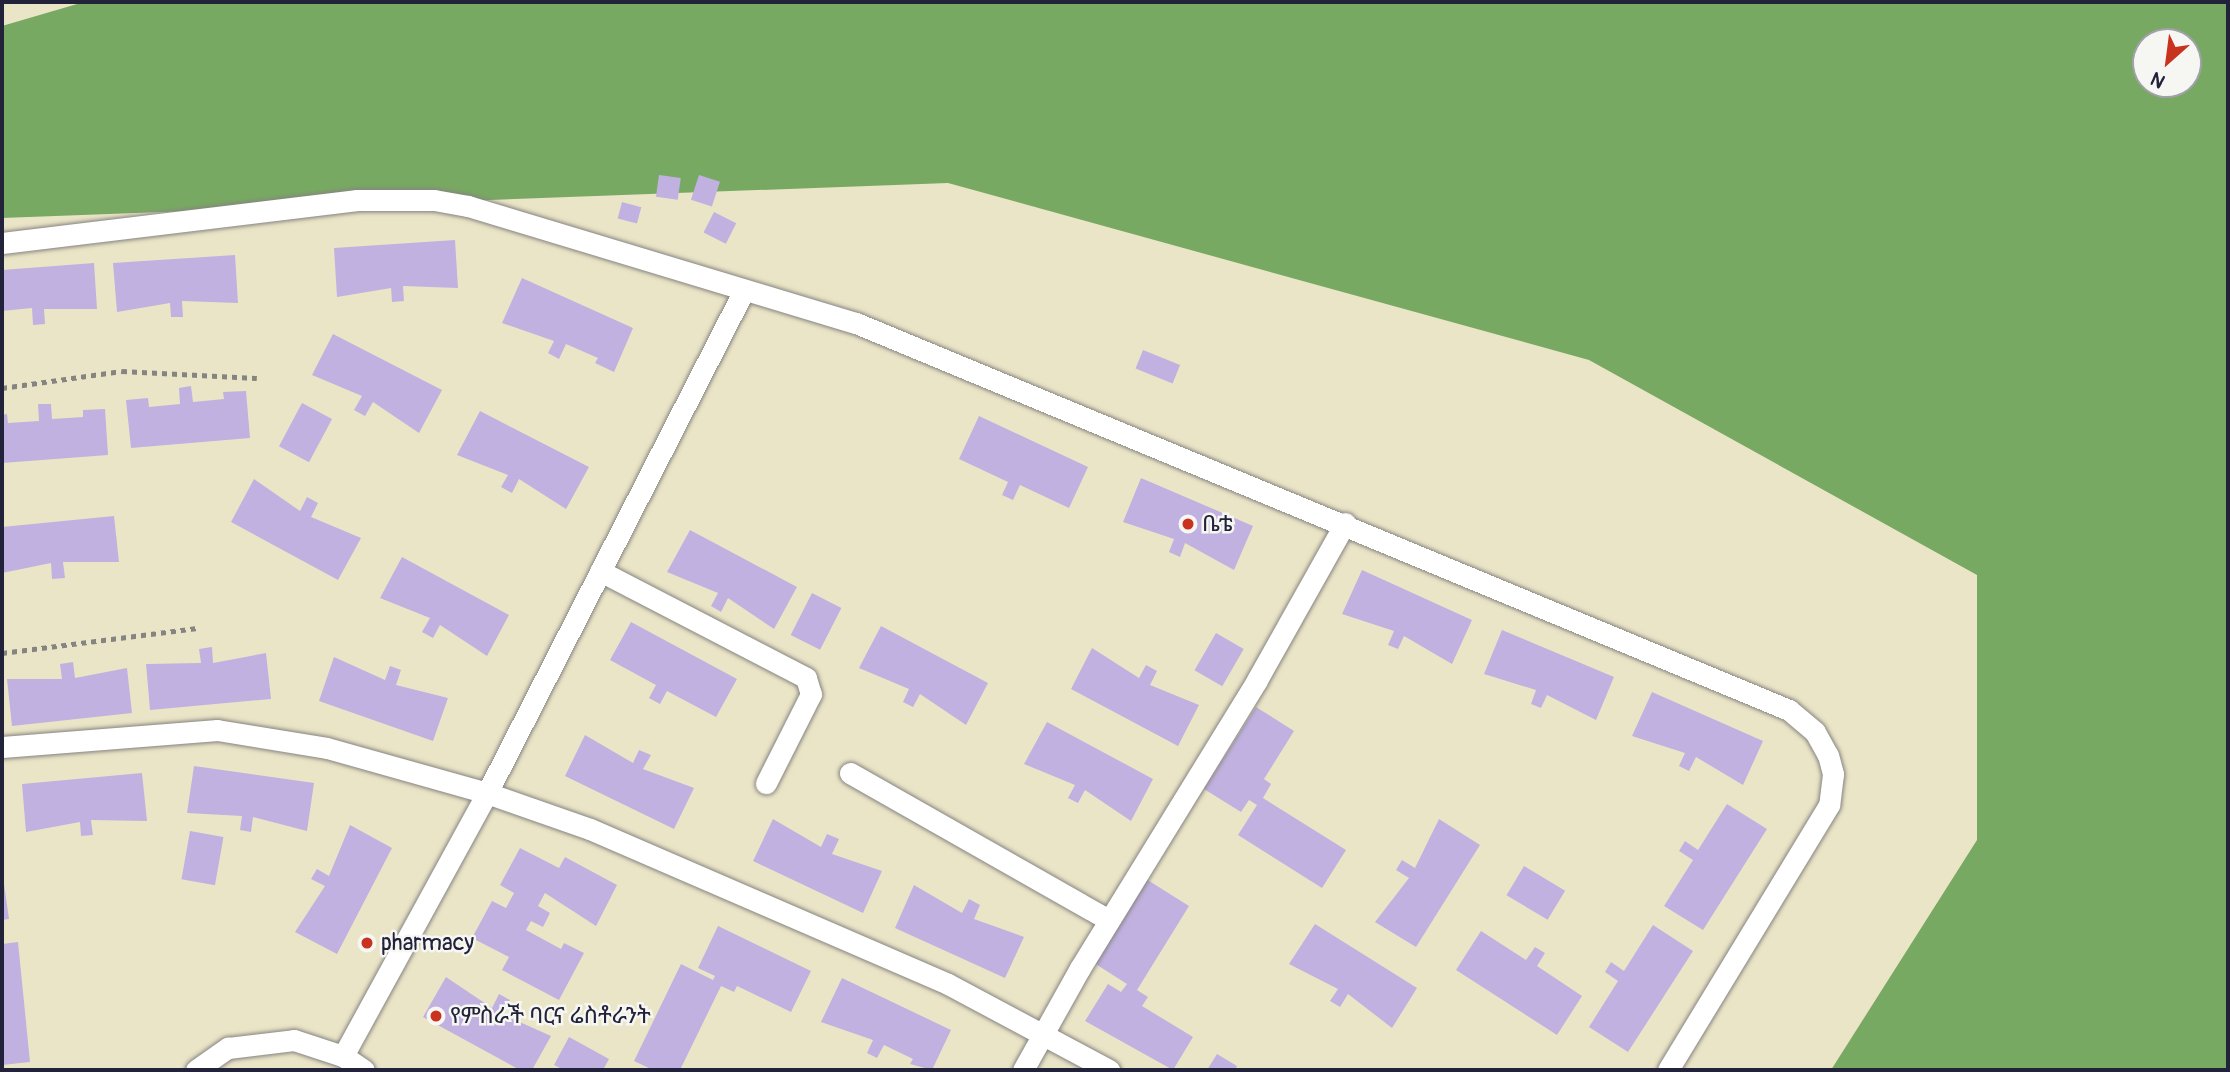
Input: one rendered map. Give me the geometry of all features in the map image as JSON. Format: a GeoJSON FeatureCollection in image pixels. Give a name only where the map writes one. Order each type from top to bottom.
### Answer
{"type":"FeatureCollection","features":[{"type":"Feature","properties":{"kind":"street"},"geometry":{"type":"LineString","coordinates":[[2,243],[357,200],[434,200],[633,253],[743,292],[856,323],[1345,523],[1789,710],[1815,732],[1833,774],[1829,805],[1668,1070]]}},
{"type":"Feature","properties":{"kind":"street"},"geometry":{"type":"LineString","coordinates":[[343,1056],[487,793],[743,292]]}},
{"type":"Feature","properties":{"kind":"street"},"geometry":{"type":"LineString","coordinates":[[1023,1070],[1109,920],[1256,680],[1345,523]]}},
{"type":"Feature","properties":{"kind":"street"},"geometry":{"type":"LineString","coordinates":[[600,571],[806,678],[811,694],[766,783]]}},
{"type":"Feature","properties":{"kind":"street"},"geometry":{"type":"LineString","coordinates":[[2,747],[217,730],[327,748],[487,793],[590,828],[948,984],[1109,1070]]}},
{"type":"Feature","properties":{"kind":"street"},"geometry":{"type":"LineString","coordinates":[[850,773],[1109,920]]}},
{"type":"Feature","properties":{"kind":"street"},"geometry":{"type":"LineString","coordinates":[[196,1070],[228,1048],[294,1040],[343,1056],[363,1070]]}},
{"type":"Feature","properties":{"kind":"path"},"geometry":{"type":"LineString","coordinates":[[2,388],[122,371],[257,378]]}},
{"type":"Feature","properties":{"kind":"path"},"geometry":{"type":"LineString","coordinates":[[2,653],[197,628]]}},
{"type":"Feature","properties":{"kind":"green space"},"geometry":{"type":"Polygon","coordinates":[[[84,2],[2228,2],[2228,1070],[1831,1070],[1977,840],[1977,575],[1589,360],[948,183],[2,218],[2,26],[84,2]]]}},
{"type":"Feature","properties":{"kind":"building"},"geometry":{"type":"Polygon","coordinates":[[[659,175],[681,178],[678,200],[656,197],[659,175]]]}},
{"type":"Feature","properties":{"kind":"building"},"geometry":{"type":"Polygon","coordinates":[[[699,175],[720,182],[712,207],[691,200],[699,175]]]}},
{"type":"Feature","properties":{"kind":"building"},"geometry":{"type":"Polygon","coordinates":[[[622,202],[641,207],[637,224],[618,218],[622,202]]]}},
{"type":"Feature","properties":{"kind":"building"},"geometry":{"type":"Polygon","coordinates":[[[714,212],[736,223],[726,244],[704,232],[714,212]]]}},
{"type":"Feature","properties":{"kind":"building"},"geometry":{"type":"Polygon","coordinates":[[[455,240],[458,288],[403,286],[404,301],[392,302],[391,288],[337,297],[334,248],[455,240]]]}},
{"type":"Feature","properties":{"kind":"building"},"geometry":{"type":"Polygon","coordinates":[[[235,255],[238,303],[182,301],[183,317],[171,317],[170,303],[117,312],[113,263],[235,255]]]}},
{"type":"Feature","properties":{"kind":"building"},"geometry":{"type":"Polygon","coordinates":[[[94,263],[97,309],[44,309],[45,324],[33,325],[32,308],[2,311],[2,270],[94,263]]]}},
{"type":"Feature","properties":{"kind":"building"},"geometry":{"type":"Polygon","coordinates":[[[522,278],[633,328],[614,372],[595,363],[598,358],[566,344],[559,359],[548,353],[554,341],[502,323],[522,278]]]}},
{"type":"Feature","properties":{"kind":"building"},"geometry":{"type":"Polygon","coordinates":[[[333,334],[442,390],[419,433],[373,402],[365,416],[354,410],[362,396],[312,375],[333,334]]]}},
{"type":"Feature","properties":{"kind":"building"},"geometry":{"type":"Polygon","coordinates":[[[1143,350],[1180,365],[1173,384],[1136,369],[1143,350]]]}},
{"type":"Feature","properties":{"kind":"building"},"geometry":{"type":"Polygon","coordinates":[[[191,386],[193,402],[224,399],[223,392],[246,391],[250,438],[131,448],[126,400],[148,398],[149,407],[180,404],[179,388],[191,386]]]}},
{"type":"Feature","properties":{"kind":"building"},"geometry":{"type":"Polygon","coordinates":[[[302,403],[332,419],[309,462],[279,446],[302,403]]]}},
{"type":"Feature","properties":{"kind":"building"},"geometry":{"type":"Polygon","coordinates":[[[38,404],[51,404],[52,419],[83,417],[83,410],[105,409],[108,455],[2,463],[2,415],[7,414],[8,423],[39,421],[38,404]]]}},
{"type":"Feature","properties":{"kind":"building"},"geometry":{"type":"Polygon","coordinates":[[[480,411],[589,467],[566,509],[519,479],[512,493],[501,487],[508,475],[457,455],[480,411]]]}},
{"type":"Feature","properties":{"kind":"building"},"geometry":{"type":"Polygon","coordinates":[[[979,416],[1088,467],[1069,508],[1020,485],[1013,500],[1002,495],[1008,482],[959,459],[979,416]]]}},
{"type":"Feature","properties":{"kind":"building","name":"ቤቴ"},"geometry":{"type":"Polygon","coordinates":[[[1141,478],[1253,526],[1234,570],[1185,543],[1180,557],[1169,552],[1174,539],[1123,522],[1141,478]]]}},
{"type":"Feature","properties":{"kind":"building"},"geometry":{"type":"Polygon","coordinates":[[[254,479],[300,511],[307,497],[318,503],[311,517],[361,538],[338,580],[231,522],[254,479]]]}},
{"type":"Feature","properties":{"kind":"building"},"geometry":{"type":"Polygon","coordinates":[[[114,516],[119,562],[63,562],[65,578],[52,579],[51,563],[2,573],[2,527],[114,516]]]}},
{"type":"Feature","properties":{"kind":"building"},"geometry":{"type":"Polygon","coordinates":[[[690,530],[797,587],[774,629],[728,598],[721,612],[711,606],[718,593],[667,572],[690,530]]]}},
{"type":"Feature","properties":{"kind":"building"},"geometry":{"type":"Polygon","coordinates":[[[402,557],[509,615],[487,656],[440,625],[433,638],[422,632],[430,618],[380,598],[402,557]]]}},
{"type":"Feature","properties":{"kind":"building"},"geometry":{"type":"Polygon","coordinates":[[[1362,570],[1472,620],[1452,664],[1404,636],[1398,649],[1388,645],[1394,631],[1342,614],[1362,570]]]}},
{"type":"Feature","properties":{"kind":"building"},"geometry":{"type":"Polygon","coordinates":[[[812,593],[841,608],[820,650],[791,635],[812,593]]]}},
{"type":"Feature","properties":{"kind":"building"},"geometry":{"type":"Polygon","coordinates":[[[631,622],[737,679],[716,717],[667,691],[660,704],[649,698],[656,685],[610,660],[631,622]]]}},
{"type":"Feature","properties":{"kind":"building"},"geometry":{"type":"Polygon","coordinates":[[[881,626],[988,683],[966,725],[920,694],[913,707],[903,702],[909,689],[859,668],[881,626]]]}},
{"type":"Feature","properties":{"kind":"building"},"geometry":{"type":"Polygon","coordinates":[[[1502,630],[1614,677],[1596,720],[1547,695],[1541,708],[1531,704],[1536,690],[1484,674],[1502,630]]]}},
{"type":"Feature","properties":{"kind":"building"},"geometry":{"type":"Polygon","coordinates":[[[1216,633],[1244,649],[1222,686],[1194,670],[1216,633]]]}},
{"type":"Feature","properties":{"kind":"building"},"geometry":{"type":"Polygon","coordinates":[[[212,647],[213,663],[266,653],[271,699],[150,710],[146,664],[201,663],[199,649],[212,647]]]}},
{"type":"Feature","properties":{"kind":"building"},"geometry":{"type":"Polygon","coordinates":[[[1092,648],[1139,678],[1146,665],[1157,671],[1150,685],[1199,705],[1178,746],[1071,689],[1092,648]]]}},
{"type":"Feature","properties":{"kind":"building"},"geometry":{"type":"Polygon","coordinates":[[[334,657],[385,680],[390,666],[401,670],[396,685],[448,698],[433,741],[319,701],[334,657]]]}},
{"type":"Feature","properties":{"kind":"building"},"geometry":{"type":"Polygon","coordinates":[[[73,662],[75,678],[127,668],[132,713],[12,726],[7,679],[62,679],[60,664],[73,662]]]}},
{"type":"Feature","properties":{"kind":"building"},"geometry":{"type":"Polygon","coordinates":[[[1652,692],[1763,741],[1743,785],[1696,757],[1689,771],[1679,766],[1685,753],[1632,736],[1652,692]]]}},
{"type":"Feature","properties":{"kind":"building"},"geometry":{"type":"Polygon","coordinates":[[[1256,707],[1294,731],[1264,779],[1271,784],[1263,798],[1346,850],[1322,888],[1238,835],[1257,805],[1249,800],[1241,812],[1204,789],[1256,707]]]}},
{"type":"Feature","properties":{"kind":"building"},"geometry":{"type":"Polygon","coordinates":[[[1047,722],[1153,779],[1131,821],[1085,790],[1078,803],[1068,798],[1075,785],[1024,764],[1047,722]]]}},
{"type":"Feature","properties":{"kind":"building"},"geometry":{"type":"Polygon","coordinates":[[[585,735],[633,763],[639,750],[651,755],[643,769],[694,788],[674,829],[565,776],[585,735]]]}},
{"type":"Feature","properties":{"kind":"building"},"geometry":{"type":"Polygon","coordinates":[[[194,766],[314,783],[307,831],[253,817],[251,832],[240,830],[242,816],[187,813],[194,766]]]}},
{"type":"Feature","properties":{"kind":"building"},"geometry":{"type":"Polygon","coordinates":[[[142,773],[147,821],[91,820],[93,835],[81,836],[80,822],[26,832],[22,784],[142,773]]]}},
{"type":"Feature","properties":{"kind":"building"},"geometry":{"type":"Polygon","coordinates":[[[1727,804],[1767,829],[1703,930],[1664,906],[1693,860],[1679,851],[1685,841],[1698,850],[1727,804]]]}},
{"type":"Feature","properties":{"kind":"building"},"geometry":{"type":"Polygon","coordinates":[[[773,819],[821,847],[827,834],[839,839],[832,854],[882,871],[863,913],[753,861],[773,819]]]}},
{"type":"Feature","properties":{"kind":"building"},"geometry":{"type":"Polygon","coordinates":[[[1439,819],[1480,845],[1416,947],[1375,922],[1409,878],[1396,870],[1402,860],[1415,868],[1439,819]]]}},
{"type":"Feature","properties":{"kind":"building"},"geometry":{"type":"Polygon","coordinates":[[[350,825],[392,848],[337,954],[295,932],[325,886],[311,879],[317,869],[329,876],[350,825]]]}},
{"type":"Feature","properties":{"kind":"building"},"geometry":{"type":"Polygon","coordinates":[[[190,831],[223,837],[215,885],[181,879],[190,831]]]}},
{"type":"Feature","properties":{"kind":"building"},"geometry":{"type":"Polygon","coordinates":[[[520,848],[559,868],[565,857],[617,885],[596,926],[545,893],[538,906],[550,913],[543,927],[531,921],[526,930],[561,949],[564,943],[584,953],[559,1000],[502,970],[509,957],[472,938],[492,901],[506,908],[514,893],[500,885],[520,848]]]}},
{"type":"Feature","properties":{"kind":"building"},"geometry":{"type":"Polygon","coordinates":[[[1524,866],[1565,891],[1548,920],[1506,895],[1524,866]]]}},
{"type":"Feature","properties":{"kind":"building"},"geometry":{"type":"Polygon","coordinates":[[[2,870],[9,919],[2,920],[2,870]]]}},
{"type":"Feature","properties":{"kind":"building"},"geometry":{"type":"Polygon","coordinates":[[[1146,879],[1189,906],[1137,990],[1148,997],[1142,1006],[1193,1037],[1173,1070],[1085,1021],[1108,984],[1121,992],[1127,984],[1094,963],[1146,879]]]}},
{"type":"Feature","properties":{"kind":"building"},"geometry":{"type":"Polygon","coordinates":[[[914,885],[962,913],[969,899],[980,905],[974,919],[1024,937],[1005,978],[895,928],[914,885]]]}},
{"type":"Feature","properties":{"kind":"building"},"geometry":{"type":"Polygon","coordinates":[[[1315,924],[1417,988],[1392,1028],[1348,994],[1340,1007],[1330,1001],[1338,989],[1289,964],[1315,924]]]}},
{"type":"Feature","properties":{"kind":"building"},"geometry":{"type":"Polygon","coordinates":[[[1653,925],[1693,951],[1628,1052],[1589,1027],[1618,981],[1605,972],[1611,962],[1624,971],[1653,925]]]}},
{"type":"Feature","properties":{"kind":"building"},"geometry":{"type":"Polygon","coordinates":[[[718,926],[811,971],[791,1012],[737,986],[734,992],[721,986],[680,1070],[653,1070],[634,1061],[681,964],[713,980],[715,976],[698,968],[718,926]]]}},
{"type":"Feature","properties":{"kind":"building"},"geometry":{"type":"Polygon","coordinates":[[[1481,931],[1526,960],[1535,947],[1545,953],[1537,966],[1582,996],[1557,1035],[1456,970],[1481,931]]]}},
{"type":"Feature","properties":{"kind":"building"},"geometry":{"type":"Polygon","coordinates":[[[18,942],[30,1062],[2,1065],[2,944],[18,942]]]}},
{"type":"Feature","properties":{"kind":"building"},"geometry":{"type":"Polygon","coordinates":[[[446,977],[492,1008],[499,994],[510,1000],[502,1014],[551,1036],[532,1070],[520,1070],[423,1017],[446,977]]]}},
{"type":"Feature","properties":{"kind":"building"},"geometry":{"type":"Polygon","coordinates":[[[842,978],[951,1030],[932,1070],[910,1064],[913,1059],[884,1045],[877,1058],[867,1053],[873,1040],[821,1022],[842,978]]]}},
{"type":"Feature","properties":{"kind":"building"},"geometry":{"type":"Polygon","coordinates":[[[569,1037],[609,1059],[603,1070],[564,1070],[554,1065],[569,1037]]]}},
{"type":"Feature","properties":{"kind":"building"},"geometry":{"type":"Polygon","coordinates":[[[1217,1054],[1237,1066],[1235,1070],[1207,1070],[1217,1054]]]}},
{"type":"Feature","properties":{"kind":"place","name":"ቤቴ"},"geometry":{"type":"Point","coordinates":[1188,524]}},
{"type":"Feature","properties":{"kind":"place","name":"pharmacy"},"geometry":{"type":"Point","coordinates":[367,943]}},
{"type":"Feature","properties":{"kind":"place","name":"የምስራች ባርና ሬስቶራንት"},"geometry":{"type":"Point","coordinates":[436,1016]}}]}
